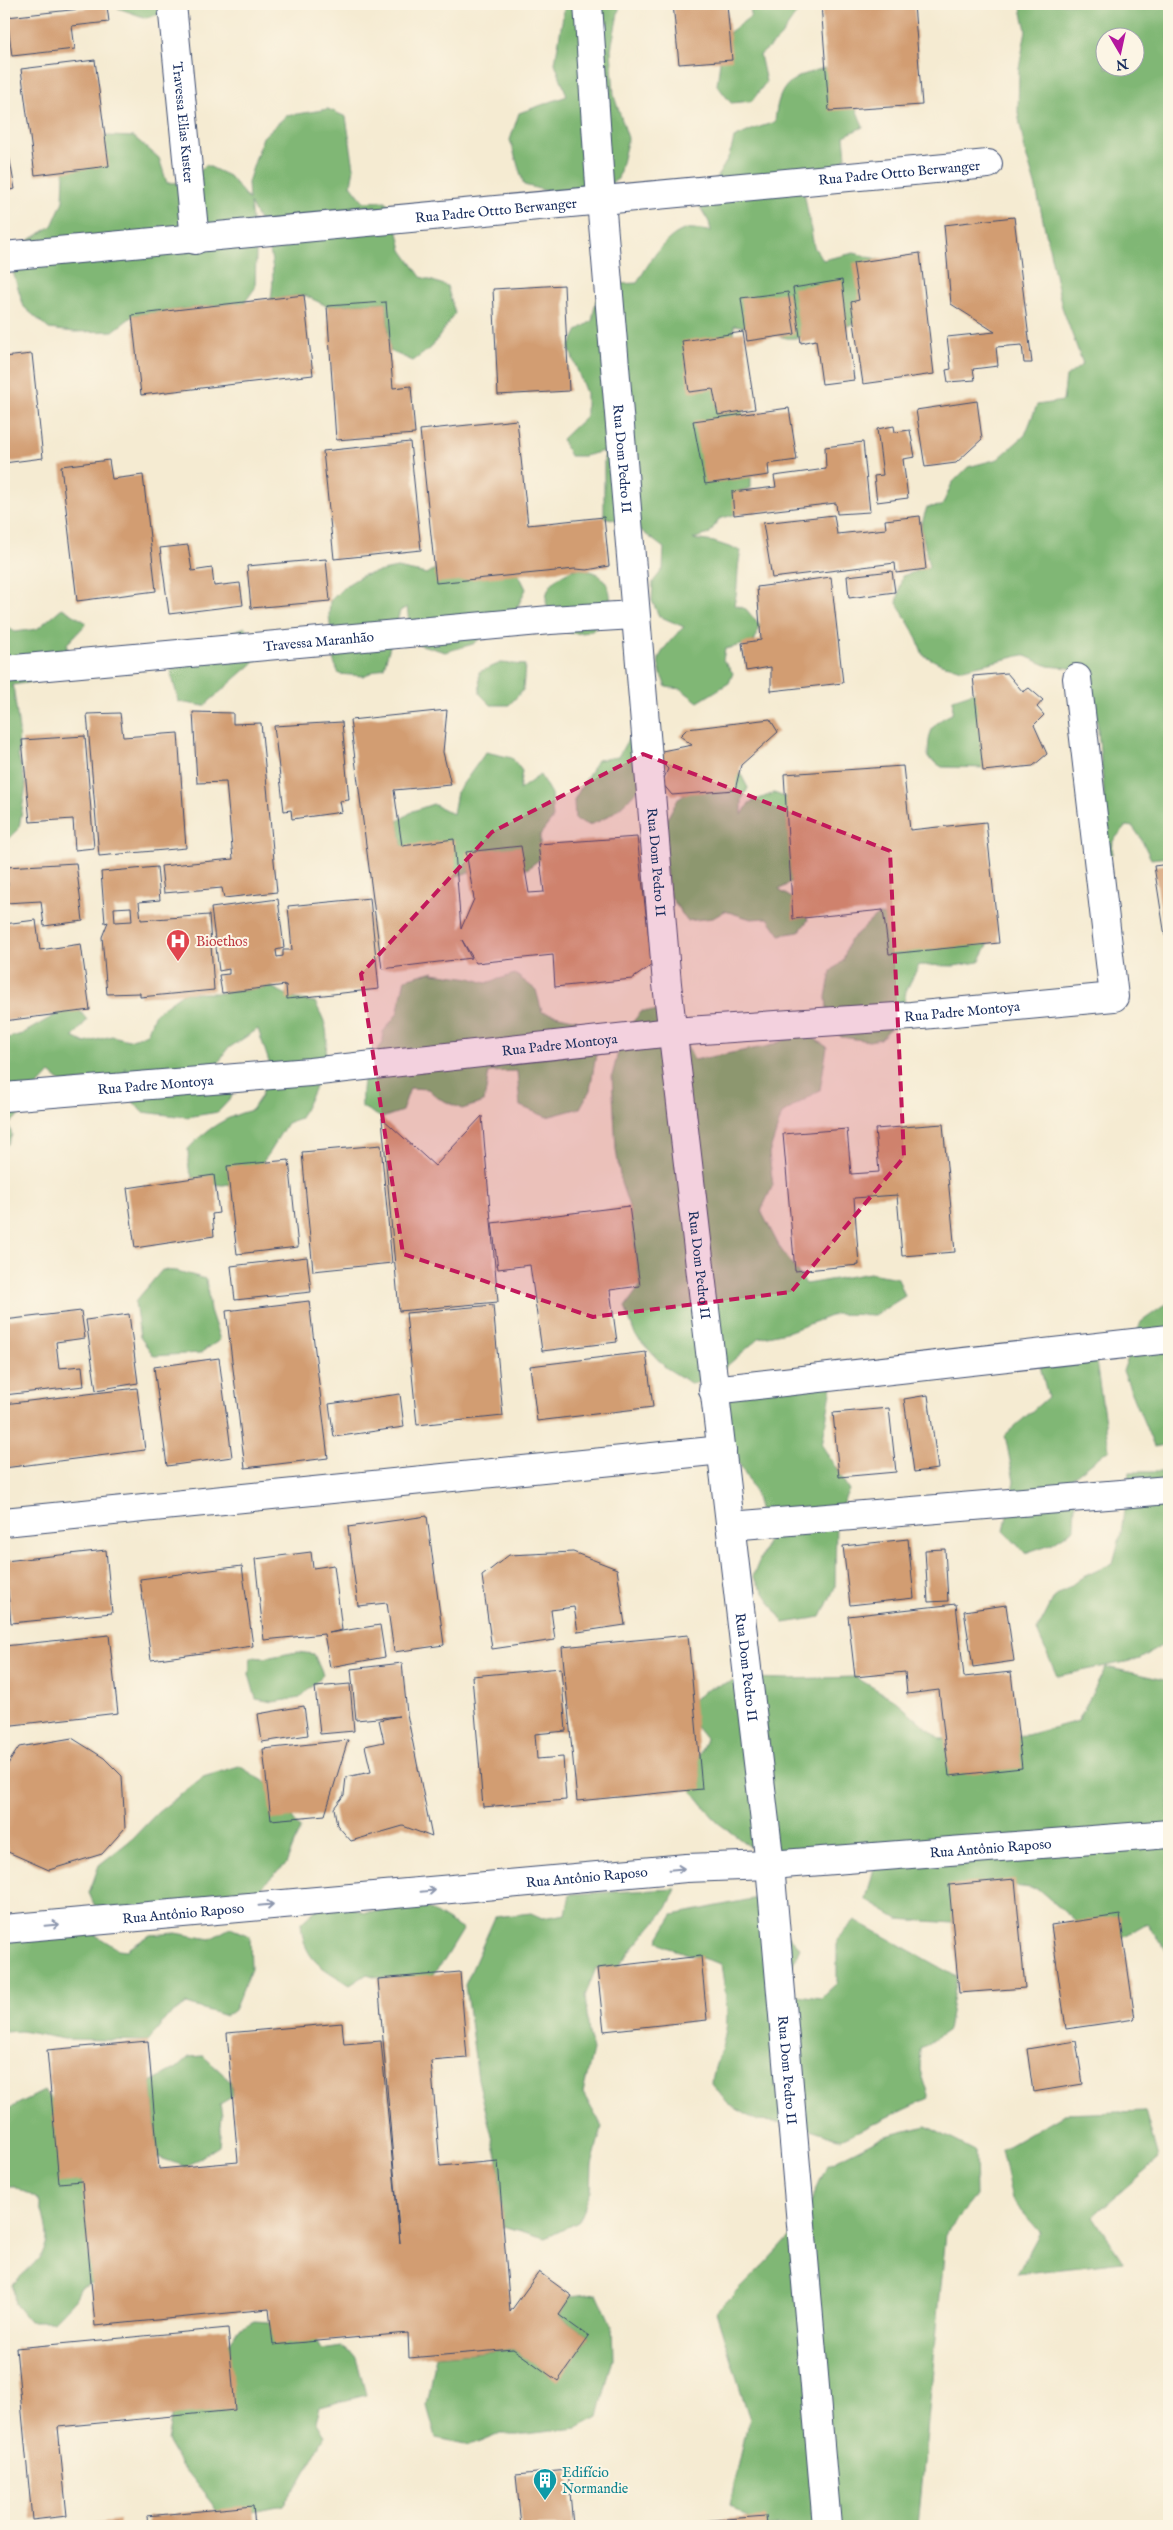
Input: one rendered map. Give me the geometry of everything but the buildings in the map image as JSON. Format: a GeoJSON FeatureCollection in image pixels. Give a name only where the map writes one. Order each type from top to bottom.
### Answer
{"type":"FeatureCollection","features":[{"type":"Feature","properties":{"kind":"street","name":"Travessa Elias Kuster"},"geometry":{"type":"LineString","coordinates":[[172,4],[195,240]]}},
{"type":"Feature","properties":{"kind":"street","name":"Rua Dom Pedro II"},"geometry":{"type":"LineString","coordinates":[[588,4],[601,200],[634,615],[672,1032],[770,1865],[827,2526]]}},
{"type":"Feature","properties":{"kind":"street","name":"Rua Padre Ottto Berwanger"},"geometry":{"type":"LineString","coordinates":[[4,256],[195,240],[988,164]]}},
{"type":"Feature","properties":{"kind":"street","name":"Travessa Maranhão"},"geometry":{"type":"LineString","coordinates":[[4,670],[541,621],[634,615]]}},
{"type":"Feature","properties":{"kind":"street","name":"Rua Padre Montoya"},"geometry":{"type":"LineString","coordinates":[[4,1097],[310,1072],[672,1032],[910,1016],[1114,997],[1077,678]]}},
{"type":"Feature","properties":{"kind":"street"},"geometry":{"type":"LineString","coordinates":[[713,1390],[1169,1339]]}},
{"type":"Feature","properties":{"kind":"street"},"geometry":{"type":"LineString","coordinates":[[4,1522],[722,1450]]}},
{"type":"Feature","properties":{"kind":"street"},"geometry":{"type":"LineString","coordinates":[[730,1526],[1169,1490]]}},
{"type":"Feature","properties":{"kind":"street","name":"Rua Antônio Raposo"},"geometry":{"type":"LineString","coordinates":[[4,1929],[686,1868],[770,1865],[1169,1834]]}},
{"type":"Feature","properties":{"kind":"highlighted area"},"geometry":{"type":"Polygon","coordinates":[[[643,754],[890,851],[904,1157],[791,1292],[593,1317],[403,1254],[361,974],[492,832],[643,754]]]}},
{"type":"Feature","properties":{"kind":"green space"},"geometry":{"type":"Polygon","coordinates":[[[118,4],[178,4],[173,10],[146,18],[118,8],[118,4]]]}},
{"type":"Feature","properties":{"kind":"green space"},"geometry":{"type":"Polygon","coordinates":[[[565,4],[620,4],[611,49],[614,96],[628,138],[618,179],[581,200],[524,185],[510,140],[519,113],[567,96],[555,63],[565,4]]]}},
{"type":"Feature","properties":{"kind":"green space"},"geometry":{"type":"Polygon","coordinates":[[[750,4],[803,4],[778,40],[760,55],[766,82],[752,101],[731,103],[717,85],[720,61],[730,32],[751,16],[750,4]]]}},
{"type":"Feature","properties":{"kind":"green space"},"geometry":{"type":"Polygon","coordinates":[[[1020,4],[1169,4],[1169,857],[1151,859],[1133,827],[1126,826],[1113,841],[1112,854],[1102,858],[1104,792],[1095,699],[1080,669],[1048,666],[1023,655],[963,669],[941,664],[923,655],[915,634],[897,603],[902,576],[929,567],[921,526],[927,507],[942,506],[952,483],[968,467],[998,459],[1025,435],[1037,405],[1063,401],[1066,377],[1083,364],[1062,307],[1036,188],[1025,151],[1018,113],[1019,69],[1026,30],[1020,4]]]}},
{"type":"Feature","properties":{"kind":"green space"},"geometry":{"type":"Polygon","coordinates":[[[824,68],[838,80],[848,94],[863,127],[844,136],[846,157],[828,173],[801,175],[814,247],[823,260],[854,253],[888,262],[860,321],[854,324],[793,338],[734,325],[736,398],[745,418],[751,465],[751,488],[740,491],[740,513],[719,519],[709,534],[693,539],[714,542],[741,551],[734,605],[746,609],[760,626],[754,642],[725,649],[723,660],[733,673],[729,683],[698,702],[681,689],[666,687],[660,669],[659,659],[663,651],[684,627],[659,616],[652,601],[653,582],[663,569],[664,548],[632,524],[604,517],[604,451],[584,456],[570,456],[562,439],[586,416],[586,393],[569,348],[578,330],[592,321],[596,300],[617,284],[637,283],[646,268],[671,237],[687,229],[711,231],[709,222],[698,204],[724,165],[732,148],[734,138],[775,122],[779,99],[788,85],[802,75],[824,68]]]}},
{"type":"Feature","properties":{"kind":"green space"},"geometry":{"type":"Polygon","coordinates":[[[328,109],[346,117],[354,168],[351,185],[364,202],[386,201],[395,219],[402,250],[421,277],[447,286],[455,313],[432,347],[413,361],[390,351],[386,302],[327,306],[304,295],[271,299],[273,273],[270,249],[250,203],[256,254],[255,288],[245,302],[134,315],[113,331],[74,332],[49,329],[24,307],[13,272],[13,250],[52,226],[63,201],[64,173],[80,135],[134,137],[159,158],[167,183],[189,182],[206,165],[229,176],[249,200],[248,182],[263,137],[286,116],[328,109]]]}},
{"type":"Feature","properties":{"kind":"green space"},"geometry":{"type":"Polygon","coordinates":[[[441,565],[514,565],[526,589],[514,614],[473,644],[445,652],[408,641],[410,630],[407,607],[400,611],[384,667],[363,676],[339,674],[334,662],[329,615],[330,601],[345,586],[363,575],[397,568],[427,574],[441,565]]]}},
{"type":"Feature","properties":{"kind":"green space"},"geometry":{"type":"Polygon","coordinates":[[[575,569],[592,572],[604,580],[610,591],[610,605],[605,617],[596,627],[583,633],[566,632],[550,613],[546,599],[549,587],[553,582],[563,574],[575,569]]]}},
{"type":"Feature","properties":{"kind":"green space"},"geometry":{"type":"Polygon","coordinates":[[[62,608],[87,623],[67,644],[68,676],[13,685],[19,730],[18,755],[26,786],[19,828],[4,843],[4,625],[15,632],[37,629],[62,608]]]}},
{"type":"Feature","properties":{"kind":"green space"},"geometry":{"type":"Polygon","coordinates":[[[245,627],[260,657],[204,706],[179,702],[171,674],[174,647],[218,637],[245,627]]]}},
{"type":"Feature","properties":{"kind":"green space"},"geometry":{"type":"Polygon","coordinates":[[[501,663],[525,665],[523,690],[509,705],[491,705],[480,694],[479,672],[501,663]]]}},
{"type":"Feature","properties":{"kind":"green space"},"geometry":{"type":"Polygon","coordinates":[[[989,687],[992,768],[942,767],[928,758],[931,731],[938,722],[952,714],[953,699],[989,687]]]}},
{"type":"Feature","properties":{"kind":"green space"},"geometry":{"type":"Polygon","coordinates":[[[628,739],[638,740],[645,780],[627,801],[605,818],[588,825],[575,819],[574,800],[597,760],[618,757],[628,739]]]}},
{"type":"Feature","properties":{"kind":"green space"},"geometry":{"type":"Polygon","coordinates":[[[486,752],[512,758],[522,771],[519,790],[540,775],[551,794],[553,818],[540,835],[540,859],[527,869],[511,864],[479,869],[457,876],[448,873],[402,846],[398,821],[413,811],[433,804],[453,814],[457,792],[486,752]]]}},
{"type":"Feature","properties":{"kind":"green space"},"geometry":{"type":"Polygon","coordinates":[[[734,761],[748,788],[742,799],[742,815],[749,803],[774,793],[790,799],[804,873],[779,890],[798,902],[808,920],[799,932],[780,935],[768,918],[751,919],[725,911],[713,918],[687,921],[670,896],[660,832],[677,800],[734,761]]]}},
{"type":"Feature","properties":{"kind":"green space"},"geometry":{"type":"Polygon","coordinates":[[[877,915],[897,916],[992,937],[979,962],[954,966],[919,965],[906,991],[902,1014],[881,1039],[869,1041],[841,1037],[828,1019],[826,997],[831,971],[843,961],[849,941],[877,915]]]}},
{"type":"Feature","properties":{"kind":"green space"},"geometry":{"type":"Polygon","coordinates":[[[434,971],[432,973],[471,978],[486,983],[515,974],[536,990],[542,1012],[577,1020],[598,1043],[590,1090],[580,1108],[547,1117],[520,1106],[517,1071],[489,1072],[484,1102],[462,1109],[438,1098],[428,1089],[410,1088],[402,1111],[382,1118],[362,1107],[362,1088],[365,1073],[372,1058],[383,1043],[383,1032],[397,1014],[405,979],[434,971]]]}},
{"type":"Feature","properties":{"kind":"green space"},"geometry":{"type":"Polygon","coordinates":[[[271,987],[295,999],[315,1002],[325,1024],[327,1036],[324,1060],[321,1072],[300,1118],[287,1123],[263,1162],[237,1183],[223,1185],[195,1183],[189,1169],[188,1149],[217,1124],[252,1110],[261,1096],[270,1065],[258,1029],[227,1049],[217,1065],[232,1097],[218,1112],[187,1117],[142,1112],[125,1092],[126,1067],[123,1076],[62,1083],[50,1073],[24,1101],[20,1114],[9,1125],[12,1135],[8,1144],[4,1146],[4,1039],[22,1034],[64,1010],[80,1011],[87,1020],[73,1037],[85,1043],[112,1036],[129,1040],[147,1034],[155,1013],[183,993],[222,993],[271,987]]]}},
{"type":"Feature","properties":{"kind":"green space"},"geometry":{"type":"Polygon","coordinates":[[[642,1011],[671,1012],[694,1060],[769,1046],[804,1032],[827,1047],[820,1090],[782,1114],[769,1154],[773,1185],[761,1211],[780,1248],[806,1284],[870,1273],[898,1278],[905,1296],[875,1315],[836,1314],[790,1331],[759,1338],[713,1378],[692,1384],[665,1367],[635,1335],[625,1307],[640,1286],[629,1206],[621,1183],[616,1149],[612,1076],[623,1033],[642,1011]]]}},
{"type":"Feature","properties":{"kind":"green space"},"geometry":{"type":"Polygon","coordinates":[[[162,1270],[177,1271],[206,1279],[210,1310],[220,1340],[200,1353],[154,1356],[140,1337],[135,1302],[162,1270]]]}},
{"type":"Feature","properties":{"kind":"green space"},"geometry":{"type":"Polygon","coordinates":[[[1169,1302],[1169,1444],[1154,1447],[1123,1371],[1141,1322],[1169,1302]]]}},
{"type":"Feature","properties":{"kind":"green space"},"geometry":{"type":"Polygon","coordinates":[[[1095,1355],[1109,1449],[1067,1482],[1075,1503],[1074,1529],[1051,1544],[1025,1553],[1004,1531],[1014,1481],[1005,1435],[1048,1397],[1040,1366],[1095,1355]]]}},
{"type":"Feature","properties":{"kind":"green space"},"geometry":{"type":"Polygon","coordinates":[[[733,1386],[832,1386],[822,1445],[849,1490],[836,1516],[835,1587],[821,1617],[784,1623],[753,1576],[768,1540],[754,1490],[721,1432],[733,1386]]]}},
{"type":"Feature","properties":{"kind":"green space"},"geometry":{"type":"Polygon","coordinates":[[[1129,1472],[1169,1472],[1169,1641],[1140,1659],[1057,1676],[1037,1631],[1054,1598],[1081,1578],[1113,1563],[1121,1533],[1129,1472]]]}},
{"type":"Feature","properties":{"kind":"green space"},"geometry":{"type":"Polygon","coordinates":[[[297,1652],[314,1654],[323,1675],[300,1698],[273,1702],[256,1699],[249,1674],[251,1657],[265,1658],[297,1652]]]}},
{"type":"Feature","properties":{"kind":"green space"},"geometry":{"type":"Polygon","coordinates":[[[1106,1667],[1169,1681],[1169,1955],[1147,1923],[1123,1937],[1075,1921],[1038,1889],[982,1882],[953,1923],[898,1919],[866,1900],[878,1852],[769,1861],[717,1822],[687,1785],[706,1739],[683,1710],[708,1688],[747,1678],[855,1677],[893,1699],[940,1739],[1027,1735],[1078,1721],[1106,1667]]]}},
{"type":"Feature","properties":{"kind":"green space"},"geometry":{"type":"Polygon","coordinates":[[[239,1766],[267,1783],[300,1829],[286,1864],[266,1882],[257,1895],[101,1920],[89,1893],[99,1865],[132,1839],[157,1813],[203,1777],[239,1766]]]}},
{"type":"Feature","properties":{"kind":"green space"},"geometry":{"type":"Polygon","coordinates":[[[676,1889],[667,1908],[618,1966],[596,1968],[585,1996],[589,2034],[593,2050],[583,2093],[602,2127],[592,2165],[591,2191],[578,2222],[546,2238],[503,2226],[498,2161],[478,2079],[465,1985],[495,1917],[531,1913],[542,1918],[566,1914],[570,1894],[676,1889]]]}},
{"type":"Feature","properties":{"kind":"green space"},"geometry":{"type":"Polygon","coordinates":[[[757,1898],[775,1923],[800,1947],[781,1993],[821,1998],[837,1983],[837,1939],[855,1920],[957,1977],[948,2030],[921,2049],[920,2070],[929,2098],[841,2139],[792,2123],[758,2121],[728,2104],[712,2084],[714,2071],[724,2041],[727,2018],[721,1964],[666,1947],[658,1940],[673,1915],[757,1898]]]}},
{"type":"Feature","properties":{"kind":"green space"},"geometry":{"type":"Polygon","coordinates":[[[341,1903],[364,1912],[384,1911],[402,1906],[426,1907],[463,1930],[444,1961],[430,1977],[381,1978],[367,1974],[350,1985],[315,1961],[306,1946],[301,1923],[322,1904],[341,1903]]]}},
{"type":"Feature","properties":{"kind":"green space"},"geometry":{"type":"Polygon","coordinates":[[[84,1928],[118,1949],[127,1950],[150,1935],[176,1933],[210,1939],[230,1928],[250,1936],[251,1969],[234,2010],[226,2016],[187,2004],[167,2017],[148,2041],[64,2039],[21,2031],[4,2032],[4,1942],[84,1928]]]}},
{"type":"Feature","properties":{"kind":"green space"},"geometry":{"type":"Polygon","coordinates":[[[203,2056],[231,2081],[232,2097],[220,2104],[222,2115],[219,2146],[186,2167],[158,2157],[151,2082],[177,2068],[189,2057],[203,2056]]]}},
{"type":"Feature","properties":{"kind":"green space"},"geometry":{"type":"Polygon","coordinates":[[[44,2091],[66,2116],[100,2262],[91,2283],[81,2287],[75,2299],[54,2321],[29,2321],[15,2304],[13,2284],[41,2255],[47,2240],[46,2230],[39,2200],[15,2186],[4,2186],[4,2111],[44,2091]]]}},
{"type":"Feature","properties":{"kind":"green space"},"geometry":{"type":"Polygon","coordinates":[[[1145,2111],[1158,2159],[1093,2216],[1123,2262],[1017,2274],[1040,2232],[1012,2200],[1001,2150],[1064,2114],[1145,2111]]]}},
{"type":"Feature","properties":{"kind":"green space"},"geometry":{"type":"Polygon","coordinates":[[[926,2126],[975,2151],[976,2196],[946,2233],[918,2526],[760,2526],[730,2505],[749,2417],[716,2312],[801,2224],[827,2165],[882,2137],[926,2126]]]}},
{"type":"Feature","properties":{"kind":"green space"},"geometry":{"type":"Polygon","coordinates":[[[597,2293],[612,2326],[613,2358],[598,2417],[577,2428],[526,2434],[497,2434],[470,2445],[436,2438],[427,2406],[436,2356],[513,2349],[558,2380],[589,2337],[559,2315],[572,2296],[597,2293]]]}},
{"type":"Feature","properties":{"kind":"green space"},"geometry":{"type":"Polygon","coordinates":[[[254,2321],[286,2323],[310,2329],[321,2350],[342,2347],[356,2357],[366,2395],[320,2407],[316,2421],[325,2436],[299,2483],[283,2505],[253,2511],[217,2510],[181,2465],[167,2441],[174,2401],[226,2347],[239,2329],[254,2321]]]}},
{"type":"Feature","properties":{"kind":"place","name":"Bioethos"},"geometry":{"type":"Point","coordinates":[178,962]}},
{"type":"Feature","properties":{"kind":"place","name":"Edifício Normandie"},"geometry":{"type":"Point","coordinates":[545,2501]}}]}
